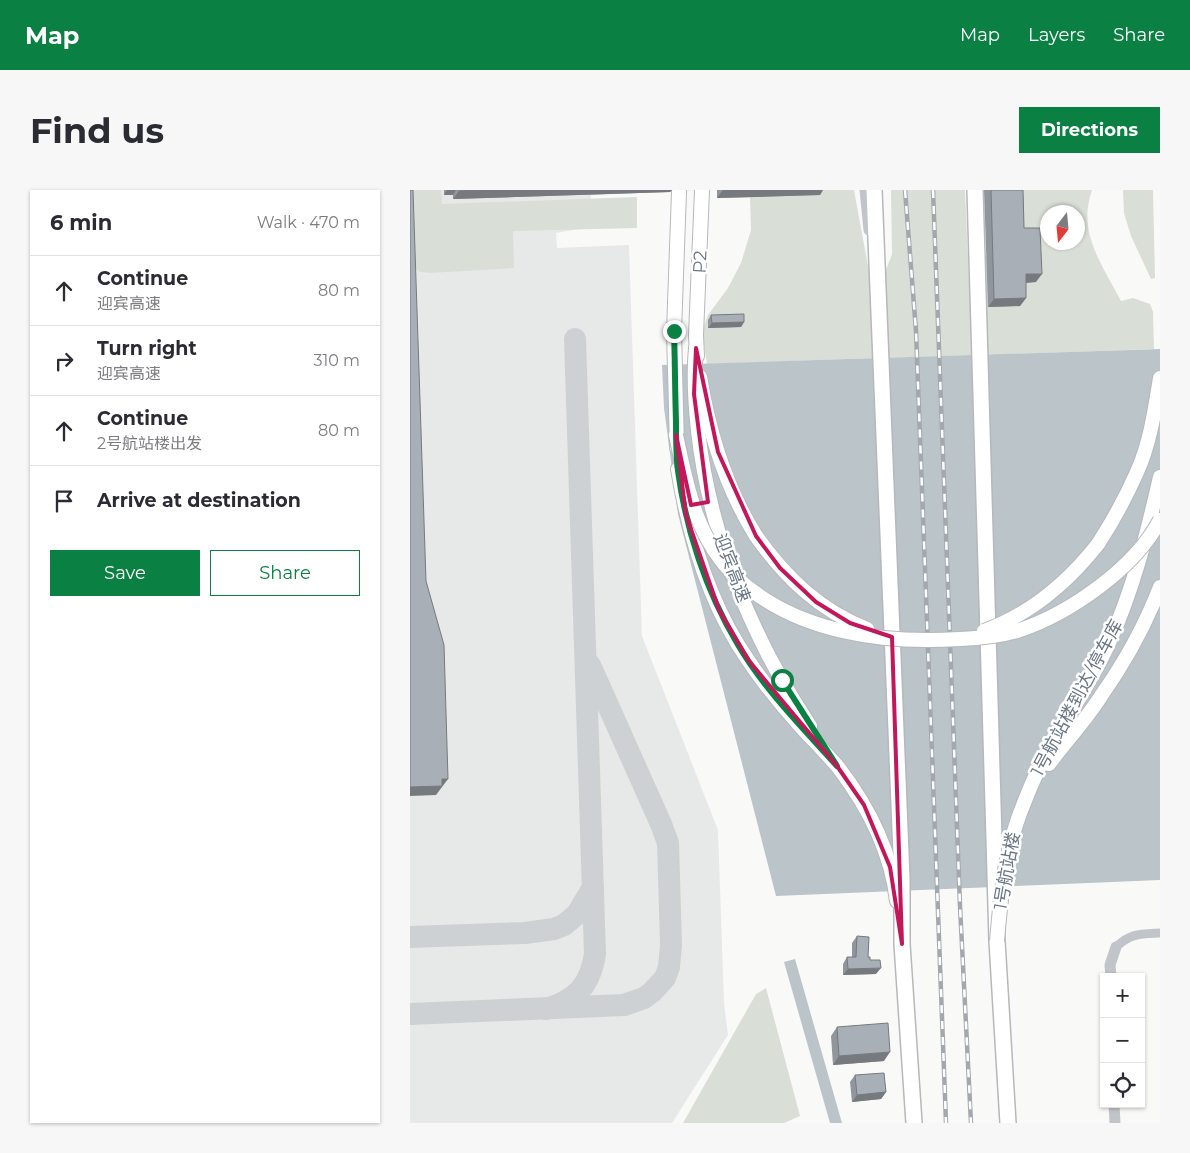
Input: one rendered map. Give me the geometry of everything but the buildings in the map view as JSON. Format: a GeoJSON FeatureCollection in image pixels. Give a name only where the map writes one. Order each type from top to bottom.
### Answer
{"type":"FeatureCollection","features":[{"type":"Feature","properties":{"kind":"highway"},"geometry":{"type":"LineString","coordinates":[[874,190],[902,878],[902,944],[914,1123]]}},
{"type":"Feature","properties":{"kind":"highway"},"geometry":{"type":"LineString","coordinates":[[975,190],[997,941],[1008,1123]]}},
{"type":"Feature","properties":{"kind":"main road","name":"P2"},"geometry":{"type":"LineString","coordinates":[[696,341],[702,190]]}},
{"type":"Feature","properties":{"kind":"main road"},"geometry":{"type":"LineString","coordinates":[[680,192],[674,331],[676,435],[689,494],[699,522],[721,559],[754,592],[775,605],[817,624],[872,637],[936,641],[981,638],[1019,630],[1057,614],[1095,589],[1125,564],[1148,539],[1160,520]]}},
{"type":"Feature","properties":{"kind":"main road"},"geometry":{"type":"LineString","coordinates":[[696,341],[708,417],[718,452],[731,488],[746,520],[767,552],[792,581],[816,602],[833,613],[873,632],[889,637],[911,640]]}},
{"type":"Feature","properties":{"kind":"main road","name":"迎宾高速"},"geometry":{"type":"LineString","coordinates":[[696,341],[694,394],[702,463],[716,528],[724,553],[740,593],[778,674],[864,805],[888,860],[895,885],[902,944]]}},
{"type":"Feature","properties":{"kind":"main road"},"geometry":{"type":"LineString","coordinates":[[960,639],[999,626],[1043,600],[1073,574],[1098,544],[1109,527],[1137,472],[1153,417],[1160,378]]}},
{"type":"Feature","properties":{"kind":"main road","name":"迎宾高速"},"geometry":{"type":"LineString","coordinates":[[676,435],[678,469],[686,515],[701,564],[720,610],[737,643],[763,681],[837,766]]}},
{"type":"Feature","properties":{"kind":"main road","name":"1号航站楼到达/停车库"},"geometry":{"type":"LineString","coordinates":[[1024,803],[1047,752],[1097,668],[1119,620],[1140,559],[1160,477]]}},
{"type":"Feature","properties":{"kind":"main road"},"geometry":{"type":"LineString","coordinates":[[1024,803],[1044,771],[1101,697],[1122,664],[1147,618],[1160,587]]}},
{"type":"Feature","properties":{"kind":"main road","name":"1号航站楼"},"geometry":{"type":"LineString","coordinates":[[997,941],[1006,860],[1016,822],[1024,803]]}},
{"type":"Feature","properties":{"kind":"street"},"geometry":{"type":"LineString","coordinates":[[865,190],[870,237],[878,283]]}},
{"type":"Feature","properties":{"kind":"street"},"geometry":{"type":"LineString","coordinates":[[1111,973],[1110,965],[1116,947],[1126,938],[1137,934],[1160,933]]}},
{"type":"Feature","properties":{"kind":"street"},"geometry":{"type":"LineString","coordinates":[[1114,1108],[1115,1123]]}},
{"type":"Feature","properties":{"kind":"highlighted area"},"geometry":{"type":"Polygon","coordinates":[[[696,348],[718,452],[756,536],[780,568],[816,602],[850,623],[892,637],[902,944],[890,867],[864,805],[837,766],[749,661],[719,610],[686,515],[676,435],[691,505],[708,502],[694,394],[696,348]]]}},
{"type":"Feature","properties":{"kind":"shaded area"},"geometry":{"type":"Polygon","coordinates":[[[410,190],[702,190],[591,195],[591,227],[556,233],[557,248],[629,245],[642,636],[718,830],[724,1002],[728,1035],[672,1123],[410,1123],[410,190]]]}},
{"type":"Feature","properties":{"kind":"shaded area"},"geometry":{"type":"Polygon","coordinates":[[[412,190],[441,190],[442,204],[637,197],[637,228],[513,231],[514,268],[420,272],[410,264],[412,190]]]}},
{"type":"Feature","properties":{"kind":"shaded area"},"geometry":{"type":"Polygon","coordinates":[[[820,190],[854,190],[870,277],[874,358],[707,364],[703,338],[704,326],[708,315],[728,288],[741,263],[751,230],[750,197],[820,195],[820,190]]]}},
{"type":"Feature","properties":{"kind":"shaded area"},"geometry":{"type":"Polygon","coordinates":[[[891,190],[965,190],[972,355],[886,358],[884,275],[892,254],[891,190]]]}},
{"type":"Feature","properties":{"kind":"shaded area"},"geometry":{"type":"Polygon","coordinates":[[[999,190],[1092,190],[1088,206],[1088,220],[1094,248],[1121,301],[1133,298],[1150,304],[1153,312],[1154,349],[985,355],[981,284],[999,190]]]}},
{"type":"Feature","properties":{"kind":"shaded area"},"geometry":{"type":"Polygon","coordinates":[[[1123,190],[1153,190],[1155,278],[1151,279],[1131,236],[1124,213],[1123,190]]]}},
{"type":"Feature","properties":{"kind":"shaded area"},"geometry":{"type":"Polygon","coordinates":[[[1160,349],[1160,880],[776,896],[678,514],[664,408],[662,365],[1160,349]]]}},
{"type":"Feature","properties":{"kind":"shaded area"},"geometry":{"type":"Polygon","coordinates":[[[795,959],[842,1123],[830,1123],[784,962],[795,959]]]}},
{"type":"Feature","properties":{"kind":"shaded area"},"geometry":{"type":"Polygon","coordinates":[[[766,988],[800,1116],[784,1123],[683,1123],[756,994],[766,988]]]}},
{"type":"Feature","properties":{"kind":"taxiway"},"geometry":{"type":"LineString","coordinates":[[546,1009],[566,1001],[580,990],[589,975],[595,954],[575,339]]}},
{"type":"Feature","properties":{"kind":"taxiway"},"geometry":{"type":"LineString","coordinates":[[410,1014],[624,1005],[644,998],[665,978],[669,967],[671,945],[668,843],[590,665]]}},
{"type":"Feature","properties":{"kind":"taxiway"},"geometry":{"type":"LineString","coordinates":[[410,937],[525,933],[554,929],[564,925],[577,914],[593,887]]}},
{"type":"Feature","properties":{"kind":"railway"},"geometry":{"type":"LineString","coordinates":[[905,190],[916,331],[946,1123]]}},
{"type":"Feature","properties":{"kind":"railway"},"geometry":{"type":"LineString","coordinates":[[933,190],[960,906],[971,1123]]}},
{"type":"Feature","properties":{"kind":"route"},"geometry":{"type":"LineString","coordinates":[[674,331],[678,469],[686,515],[701,564],[720,610],[748,661],[773,694],[837,766],[782,680]]}}]}
